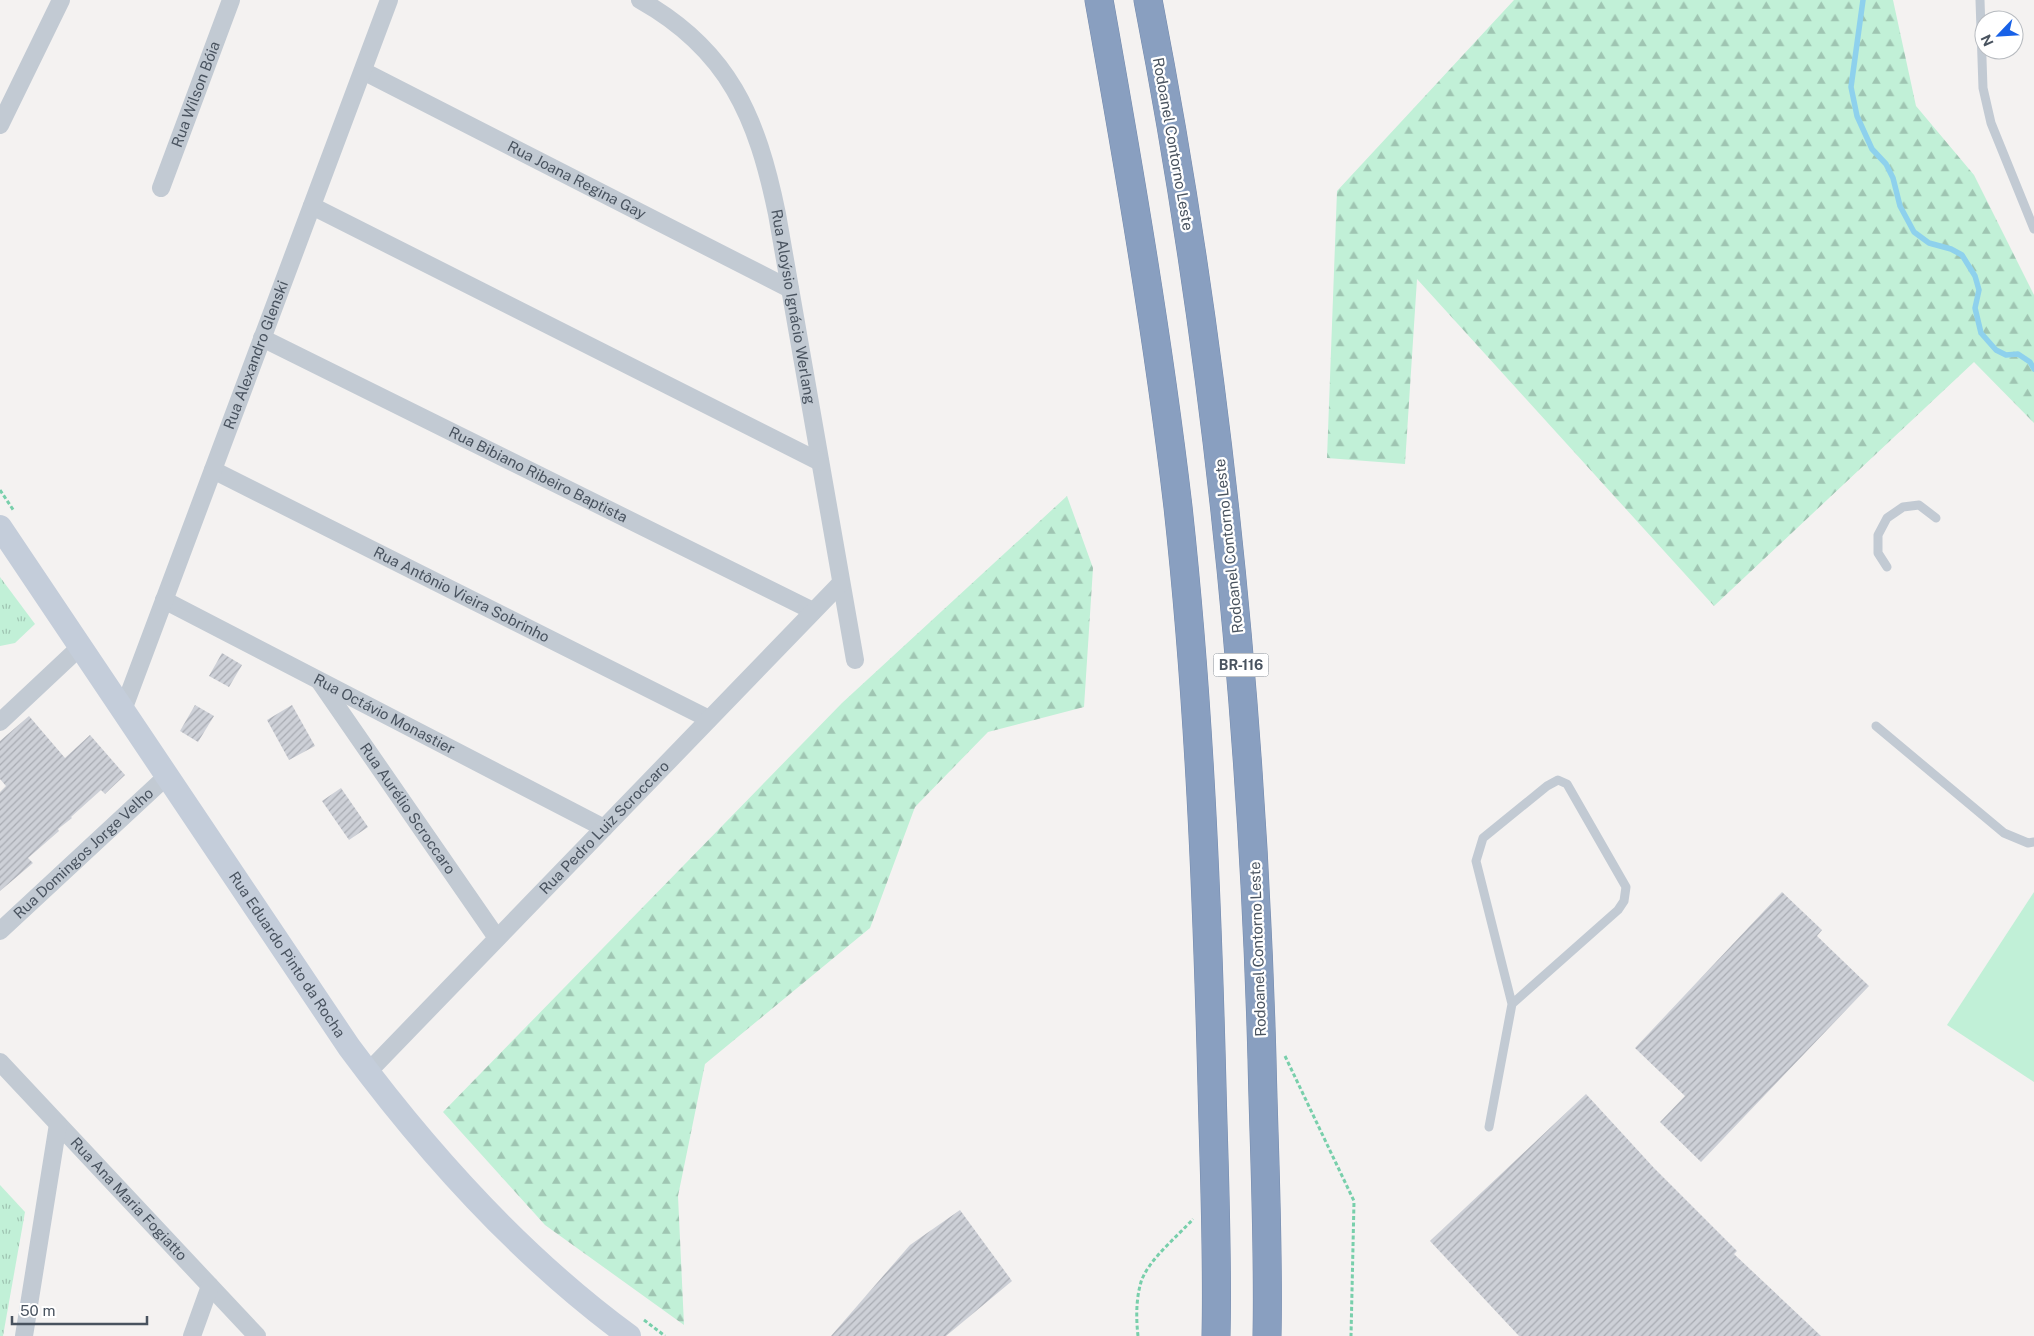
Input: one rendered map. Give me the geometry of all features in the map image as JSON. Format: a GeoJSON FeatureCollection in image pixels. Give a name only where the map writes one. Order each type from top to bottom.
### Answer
{"type":"FeatureCollection","features":[{"type":"Feature","properties":{"kind":"highway","name":"BR-116"},"geometry":{"type":"LineString","coordinates":[[1099,0],[1132,185],[1165,409],[1178,508],[1187,603],[1198,738],[1208,916],[1216,1336]]}},
{"type":"Feature","properties":{"kind":"highway","name":"Rodoanel Contorno Leste"},"geometry":{"type":"LineString","coordinates":[[1148,0],[1181,185],[1213,399],[1239,639],[1257,895],[1266,1219],[1267,1336]]}},
{"type":"Feature","properties":{"kind":"main road","name":"Rua Eduardo Pinto da Rocha"},"geometry":{"type":"LineString","coordinates":[[0,527],[368,1072],[420,1138],[494,1219],[547,1268],[634,1326]]}},
{"type":"Feature","properties":{"kind":"street"},"geometry":{"type":"LineString","coordinates":[[0,125],[61,0]]}},
{"type":"Feature","properties":{"kind":"street","name":"Rua Wilson Bóia"},"geometry":{"type":"LineString","coordinates":[[160,188],[231,0]]}},
{"type":"Feature","properties":{"kind":"street","name":"Rua Alexandro Glenski"},"geometry":{"type":"LineString","coordinates":[[123,710],[389,0]]}},
{"type":"Feature","properties":{"kind":"street","name":"Rua Aloýsio Ignácio Werlang"},"geometry":{"type":"LineString","coordinates":[[640,0],[686,31],[707,51],[725,74],[741,101],[756,136],[768,172],[855,660]]}},
{"type":"Feature","properties":{"kind":"street","name":"Rua Joana Regina Gay"},"geometry":{"type":"LineString","coordinates":[[362,71],[790,289]]}},
{"type":"Feature","properties":{"kind":"street"},"geometry":{"type":"LineString","coordinates":[[312,206],[820,462]]}},
{"type":"Feature","properties":{"kind":"street","name":"Rua Bibiano Ribeiro Baptista"},"geometry":{"type":"LineString","coordinates":[[262,338],[813,611]]}},
{"type":"Feature","properties":{"kind":"street","name":"Rua Antônio Vieira Sobrinho"},"geometry":{"type":"LineString","coordinates":[[213,470],[709,719]]}},
{"type":"Feature","properties":{"kind":"street","name":"Rua Pedro Luiz Scroccaro"},"geometry":{"type":"LineString","coordinates":[[368,1072],[841,583]]}},
{"type":"Feature","properties":{"kind":"street","name":"Rua Octávio Monastier"},"geometry":{"type":"LineString","coordinates":[[164,600],[604,828]]}},
{"type":"Feature","properties":{"kind":"street"},"geometry":{"type":"LineString","coordinates":[[0,722],[80,647]]}},
{"type":"Feature","properties":{"kind":"street","name":"Rua Aurélio Scroccaro"},"geometry":{"type":"LineString","coordinates":[[319,680],[497,938]]}},
{"type":"Feature","properties":{"kind":"street","name":"Rua Domingos Jorge Velho"},"geometry":{"type":"LineString","coordinates":[[0,931],[167,776]]}},
{"type":"Feature","properties":{"kind":"street","name":"Rua Ana Maria Fogiatto"},"geometry":{"type":"LineString","coordinates":[[0,1062],[258,1336]]}},
{"type":"Feature","properties":{"kind":"street"},"geometry":{"type":"LineString","coordinates":[[24,1336],[58,1124]]}},
{"type":"Feature","properties":{"kind":"street"},"geometry":{"type":"LineString","coordinates":[[192,1336],[210,1286]]}},
{"type":"Feature","properties":{"kind":"lane"},"geometry":{"type":"LineString","coordinates":[[1980,0],[1983,88],[1991,123],[2034,228]]}},
{"type":"Feature","properties":{"kind":"lane"},"geometry":{"type":"LineString","coordinates":[[1887,567],[1878,553],[1878,535],[1887,518],[1903,507],[1919,505],[1936,518]]}},
{"type":"Feature","properties":{"kind":"lane"},"geometry":{"type":"LineString","coordinates":[[1876,726],[2004,833],[2028,843],[2034,842]]}},
{"type":"Feature","properties":{"kind":"lane"},"geometry":{"type":"LineString","coordinates":[[1489,1127],[1512,1004],[1476,861],[1483,838],[1546,786],[1558,780],[1567,784],[1626,887],[1624,901],[1618,910],[1512,1004]]}},
{"type":"Feature","properties":{"kind":"path"},"geometry":{"type":"LineString","coordinates":[[1282,1048],[1354,1201],[1351,1336]]}},
{"type":"Feature","properties":{"kind":"path"},"geometry":{"type":"LineString","coordinates":[[1138,1336],[1136,1310],[1141,1281],[1153,1262],[1214,1196]]}},
{"type":"Feature","properties":{"kind":"path"},"geometry":{"type":"LineString","coordinates":[[634,1326],[665,1336]]}},
{"type":"Feature","properties":{"kind":"green space"},"geometry":{"type":"Polygon","coordinates":[[[1514,0],[1893,0],[1916,106],[1974,175],[2034,295],[2034,423],[1974,362],[1714,606],[1417,279],[1405,464],[1327,458],[1337,191],[1514,0]]]}},
{"type":"Feature","properties":{"kind":"green space"},"geometry":{"type":"Polygon","coordinates":[[[1067,496],[1093,568],[1084,707],[988,732],[915,807],[870,928],[705,1064],[678,1196],[684,1325],[545,1225],[443,1112],[842,703],[1067,496]]]}},
{"type":"Feature","properties":{"kind":"green space"},"geometry":{"type":"Polygon","coordinates":[[[0,577],[35,624],[15,643],[0,646],[0,577]]]}},
{"type":"Feature","properties":{"kind":"green space"},"geometry":{"type":"Polygon","coordinates":[[[2034,892],[2034,1082],[1947,1025],[2034,892]]]}},
{"type":"Feature","properties":{"kind":"green space"},"geometry":{"type":"Polygon","coordinates":[[[0,1185],[25,1212],[3,1336],[0,1336],[0,1185]]]}},
{"type":"Feature","properties":{"kind":"building"},"geometry":{"type":"Polygon","coordinates":[[[222,653],[242,665],[229,687],[209,676],[222,653]]]}},
{"type":"Feature","properties":{"kind":"building"},"geometry":{"type":"Polygon","coordinates":[[[195,705],[214,716],[198,742],[180,731],[195,705]]]}},
{"type":"Feature","properties":{"kind":"building"},"geometry":{"type":"Polygon","coordinates":[[[292,705],[315,746],[289,760],[267,720],[292,705]]]}},
{"type":"Feature","properties":{"kind":"building"},"geometry":{"type":"Polygon","coordinates":[[[29,716],[65,758],[90,735],[125,775],[105,794],[101,790],[58,829],[59,831],[28,858],[33,863],[0,891],[0,792],[6,786],[0,779],[0,741],[29,716]]]}},
{"type":"Feature","properties":{"kind":"building"},"geometry":{"type":"Polygon","coordinates":[[[341,788],[368,827],[349,840],[322,801],[341,788]]]}},
{"type":"Feature","properties":{"kind":"building"},"geometry":{"type":"Polygon","coordinates":[[[1782,892],[1822,930],[1817,936],[1869,986],[1701,1162],[1660,1122],[1685,1096],[1635,1048],[1782,892]]]}},
{"type":"Feature","properties":{"kind":"building"},"geometry":{"type":"Polygon","coordinates":[[[1586,1094],[1654,1168],[1737,1251],[1734,1254],[1821,1336],[1519,1336],[1430,1241],[1586,1094]]]}},
{"type":"Feature","properties":{"kind":"building"},"geometry":{"type":"Polygon","coordinates":[[[960,1210],[1012,1281],[946,1336],[831,1336],[910,1245],[960,1210]]]}},
{"type":"Feature","properties":{"kind":"waterway"},"geometry":{"type":"LineString","coordinates":[[1863,0],[1851,87],[1857,116],[1872,149],[1886,164],[1893,178],[1900,206],[1914,232],[1929,243],[1951,249],[1962,255],[1975,276],[1979,290],[1975,308],[1981,333],[1996,350],[2006,355],[2018,354],[2030,362],[2034,369]]}}]}
